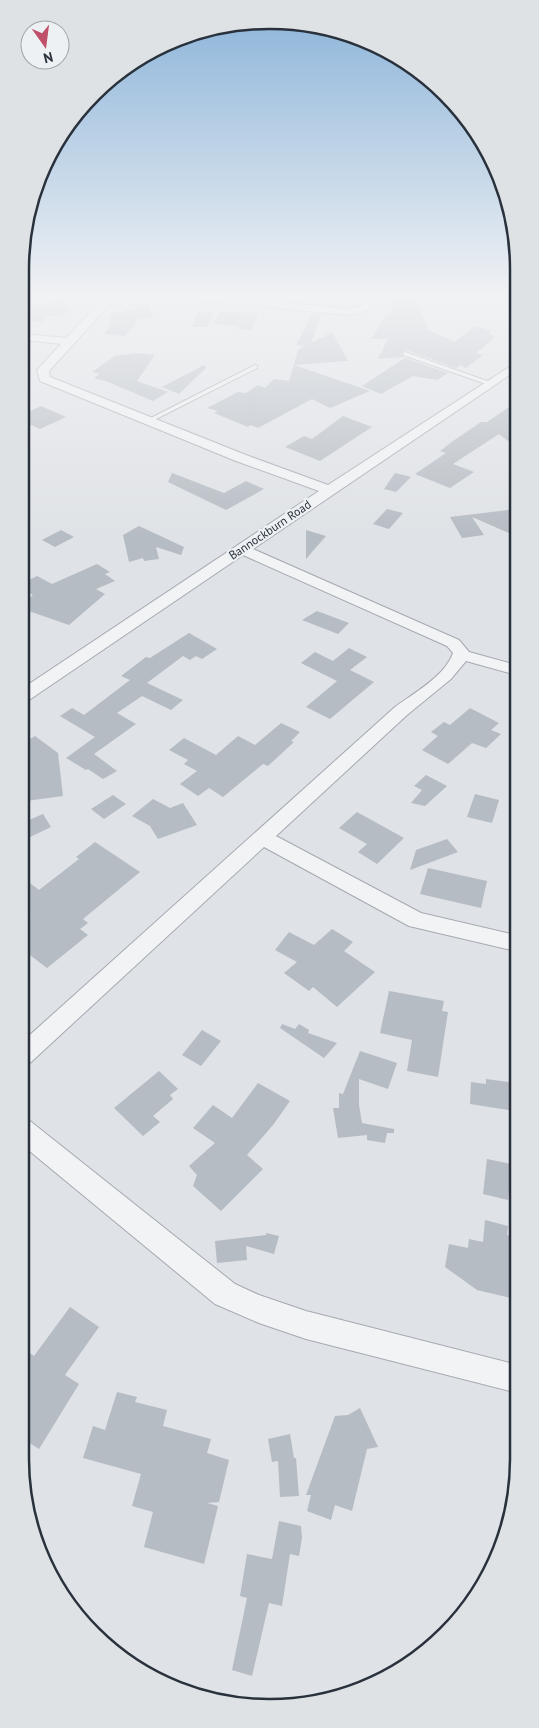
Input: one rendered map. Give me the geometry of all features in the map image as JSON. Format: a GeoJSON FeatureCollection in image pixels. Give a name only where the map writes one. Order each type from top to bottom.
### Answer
{"type":"FeatureCollection","features":[{"type":"Feature","properties":{"kind":"street"},"geometry":{"type":"LineString","coordinates":[[44,376],[44,379],[148,421],[328,490]]}},
{"type":"Feature","properties":{"kind":"street","name":"Bannockburn Road"},"geometry":{"type":"LineString","coordinates":[[29,692],[499,376]]}},
{"type":"Feature","properties":{"kind":"street"},"geometry":{"type":"LineString","coordinates":[[29,1050],[401,710],[438,681],[459,660],[461,655],[458,647],[444,638],[241,549]]}},
{"type":"Feature","properties":{"kind":"street"},"geometry":{"type":"LineString","coordinates":[[461,655],[510,668]]}},
{"type":"Feature","properties":{"kind":"street"},"geometry":{"type":"LineString","coordinates":[[262,837],[416,920],[510,942]]}},
{"type":"Feature","properties":{"kind":"street"},"geometry":{"type":"LineString","coordinates":[[29,1135],[217,1288],[240,1302],[296,1322],[375,1345],[510,1377]]}},
{"type":"Feature","properties":{"kind":"lane"},"geometry":{"type":"LineString","coordinates":[[148,421],[238,376]]}},
{"type":"Feature","properties":{"kind":"lane"},"geometry":{"type":"LineString","coordinates":[[467,376],[488,383]]}},
{"type":"Feature","properties":{"kind":"building"},"geometry":{"type":"Polygon","coordinates":[[[98,376],[141,376],[137,381],[168,392],[153,401],[94,378],[98,376]]]}},
{"type":"Feature","properties":{"kind":"building"},"geometry":{"type":"Polygon","coordinates":[[[184,376],[198,376],[179,394],[162,387],[184,376]]]}},
{"type":"Feature","properties":{"kind":"building"},"geometry":{"type":"Polygon","coordinates":[[[291,376],[325,376],[370,391],[330,408],[312,399],[258,428],[250,425],[248,427],[214,413],[218,411],[207,408],[238,392],[246,393],[258,385],[265,388],[274,379],[289,381],[291,376]]]}},
{"type":"Feature","properties":{"kind":"building"},"geometry":{"type":"Polygon","coordinates":[[[378,376],[444,376],[437,380],[413,376],[381,394],[362,386],[378,376]]]}},
{"type":"Feature","properties":{"kind":"building"},"geometry":{"type":"Polygon","coordinates":[[[41,406],[66,417],[40,429],[29,426],[29,412],[41,406]]]}},
{"type":"Feature","properties":{"kind":"building"},"geometry":{"type":"Polygon","coordinates":[[[510,406],[510,440],[499,434],[453,464],[474,472],[450,488],[415,474],[446,453],[440,451],[453,441],[481,422],[487,422],[510,406]]]}},
{"type":"Feature","properties":{"kind":"building"},"geometry":{"type":"Polygon","coordinates":[[[343,416],[372,427],[320,461],[285,447],[304,436],[312,439],[343,416]]]}},
{"type":"Feature","properties":{"kind":"building"},"geometry":{"type":"Polygon","coordinates":[[[172,473],[224,493],[246,481],[264,489],[226,510],[168,482],[172,473]]]}},
{"type":"Feature","properties":{"kind":"building"},"geometry":{"type":"Polygon","coordinates":[[[395,473],[411,477],[396,492],[384,489],[395,473]]]}},
{"type":"Feature","properties":{"kind":"building"},"geometry":{"type":"Polygon","coordinates":[[[387,509],[403,513],[389,529],[373,524],[387,509]]]}},
{"type":"Feature","properties":{"kind":"building"},"geometry":{"type":"Polygon","coordinates":[[[510,510],[510,533],[472,517],[484,535],[462,538],[450,517],[510,510]]]}},
{"type":"Feature","properties":{"kind":"building"},"geometry":{"type":"Polygon","coordinates":[[[139,526],[184,547],[181,555],[156,547],[159,559],[144,561],[143,558],[129,562],[123,535],[139,526]]]}},
{"type":"Feature","properties":{"kind":"building"},"geometry":{"type":"Polygon","coordinates":[[[61,530],[74,537],[55,547],[42,540],[61,530]]]}},
{"type":"Feature","properties":{"kind":"building"},"geometry":{"type":"Polygon","coordinates":[[[306,530],[326,536],[306,559],[306,530]]]}},
{"type":"Feature","properties":{"kind":"building"},"geometry":{"type":"Polygon","coordinates":[[[97,564],[110,572],[105,574],[115,581],[96,589],[105,594],[69,625],[29,611],[29,598],[33,595],[29,593],[29,580],[37,576],[52,584],[97,564]]]}},
{"type":"Feature","properties":{"kind":"building"},"geometry":{"type":"Polygon","coordinates":[[[317,611],[349,623],[338,634],[302,620],[317,611]]]}},
{"type":"Feature","properties":{"kind":"building"},"geometry":{"type":"Polygon","coordinates":[[[189,633],[217,649],[202,659],[196,656],[190,660],[183,656],[147,683],[183,700],[171,710],[142,696],[117,713],[136,724],[94,754],[117,771],[103,779],[66,758],[95,737],[60,716],[72,708],[84,715],[130,680],[121,676],[146,657],[150,658],[189,633]]]}},
{"type":"Feature","properties":{"kind":"building"},"geometry":{"type":"Polygon","coordinates":[[[349,648],[367,657],[350,670],[374,682],[330,719],[306,707],[337,681],[301,663],[315,652],[333,661],[349,648]]]}},
{"type":"Feature","properties":{"kind":"building"},"geometry":{"type":"Polygon","coordinates":[[[470,708],[499,723],[491,730],[501,734],[486,748],[472,743],[448,764],[422,750],[438,736],[431,732],[444,722],[450,725],[470,708]]]}},
{"type":"Feature","properties":{"kind":"building"},"geometry":{"type":"Polygon","coordinates":[[[281,723],[300,732],[291,741],[294,742],[268,766],[263,764],[223,797],[209,788],[198,796],[180,784],[197,771],[184,764],[188,760],[169,750],[184,738],[216,755],[238,736],[255,745],[281,723]]]}},
{"type":"Feature","properties":{"kind":"building"},"geometry":{"type":"Polygon","coordinates":[[[35,736],[58,753],[63,796],[29,801],[29,740],[35,736]]]}},
{"type":"Feature","properties":{"kind":"building"},"geometry":{"type":"Polygon","coordinates":[[[426,775],[447,786],[425,806],[411,803],[422,790],[414,786],[426,775]]]}},
{"type":"Feature","properties":{"kind":"building"},"geometry":{"type":"Polygon","coordinates":[[[475,794],[499,800],[492,823],[467,817],[475,794]]]}},
{"type":"Feature","properties":{"kind":"building"},"geometry":{"type":"Polygon","coordinates":[[[113,795],[126,804],[104,819],[91,809],[113,795]]]}},
{"type":"Feature","properties":{"kind":"building"},"geometry":{"type":"Polygon","coordinates":[[[153,799],[170,808],[183,803],[197,825],[158,839],[150,826],[132,816],[153,799]]]}},
{"type":"Feature","properties":{"kind":"building"},"geometry":{"type":"Polygon","coordinates":[[[357,812],[404,838],[377,864],[358,852],[367,844],[339,828],[357,812]]]}},
{"type":"Feature","properties":{"kind":"building"},"geometry":{"type":"Polygon","coordinates":[[[43,814],[51,827],[29,838],[29,820],[43,814]]]}},
{"type":"Feature","properties":{"kind":"building"},"geometry":{"type":"Polygon","coordinates":[[[447,839],[458,852],[410,870],[416,850],[447,839]]]}},
{"type":"Feature","properties":{"kind":"building"},"geometry":{"type":"Polygon","coordinates":[[[95,842],[140,872],[83,919],[88,923],[80,929],[88,935],[47,968],[29,954],[29,915],[31,914],[29,912],[29,882],[39,890],[79,859],[76,857],[95,842]]]}},
{"type":"Feature","properties":{"kind":"building"},"geometry":{"type":"Polygon","coordinates":[[[428,868],[487,881],[481,908],[420,894],[428,868]]]}},
{"type":"Feature","properties":{"kind":"building"},"geometry":{"type":"Polygon","coordinates":[[[332,929],[353,942],[344,951],[375,972],[337,1007],[313,987],[309,991],[284,973],[297,962],[275,950],[289,932],[314,945],[332,929]]]}},
{"type":"Feature","properties":{"kind":"building"},"geometry":{"type":"Polygon","coordinates":[[[389,991],[444,1001],[442,1011],[448,1012],[438,1077],[407,1071],[412,1040],[380,1033],[389,991]]]}},
{"type":"Feature","properties":{"kind":"building"},"geometry":{"type":"Polygon","coordinates":[[[282,1024],[295,1029],[299,1024],[309,1030],[308,1033],[337,1043],[324,1058],[280,1028],[282,1024]]]}},
{"type":"Feature","properties":{"kind":"building"},"geometry":{"type":"Polygon","coordinates":[[[202,1030],[221,1041],[201,1066],[182,1055],[202,1030]]]}},
{"type":"Feature","properties":{"kind":"building"},"geometry":{"type":"Polygon","coordinates":[[[360,1051],[397,1063],[388,1089],[359,1079],[359,1105],[362,1123],[394,1129],[394,1133],[387,1133],[385,1143],[367,1140],[367,1135],[338,1138],[333,1108],[339,1108],[339,1093],[343,1094],[360,1051]]]}},
{"type":"Feature","properties":{"kind":"building"},"geometry":{"type":"Polygon","coordinates":[[[159,1071],[178,1089],[170,1095],[173,1099],[153,1116],[160,1122],[143,1136],[114,1108],[159,1071]]]}},
{"type":"Feature","properties":{"kind":"building"},"geometry":{"type":"Polygon","coordinates":[[[486,1079],[510,1082],[510,1110],[470,1104],[471,1082],[486,1084],[486,1079]]]}},
{"type":"Feature","properties":{"kind":"building"},"geometry":{"type":"Polygon","coordinates":[[[258,1083],[290,1101],[273,1125],[247,1155],[263,1169],[221,1211],[193,1186],[197,1175],[189,1166],[215,1143],[193,1128],[213,1105],[232,1118],[258,1083]]]}},
{"type":"Feature","properties":{"kind":"building"},"geometry":{"type":"Polygon","coordinates":[[[487,1159],[510,1164],[508,1200],[483,1194],[487,1159]]]}},
{"type":"Feature","properties":{"kind":"building"},"geometry":{"type":"Polygon","coordinates":[[[485,1220],[508,1226],[507,1235],[510,1236],[510,1298],[477,1290],[445,1267],[449,1244],[468,1248],[469,1239],[483,1242],[485,1220]]]}},
{"type":"Feature","properties":{"kind":"building"},"geometry":{"type":"Polygon","coordinates":[[[266,1233],[279,1236],[274,1254],[246,1246],[247,1260],[217,1263],[215,1241],[266,1235],[266,1233]]]}},
{"type":"Feature","properties":{"kind":"building"},"geometry":{"type":"Polygon","coordinates":[[[70,1307],[99,1327],[65,1375],[79,1384],[39,1449],[29,1443],[29,1353],[34,1356],[70,1307]]]}},
{"type":"Feature","properties":{"kind":"building"},"geometry":{"type":"Polygon","coordinates":[[[117,1392],[137,1397],[135,1402],[167,1410],[163,1426],[211,1439],[207,1453],[229,1460],[219,1502],[207,1503],[218,1506],[204,1564],[144,1547],[153,1512],[132,1506],[141,1474],[83,1458],[93,1426],[105,1430],[117,1392]]]}},
{"type":"Feature","properties":{"kind":"building"},"geometry":{"type":"Polygon","coordinates":[[[360,1408],[378,1447],[367,1449],[352,1511],[335,1505],[331,1520],[307,1511],[311,1495],[306,1495],[335,1416],[348,1415],[360,1408]]]}},
{"type":"Feature","properties":{"kind":"building"},"geometry":{"type":"Polygon","coordinates":[[[290,1434],[294,1458],[296,1458],[299,1496],[280,1497],[278,1461],[272,1462],[268,1439],[290,1434]]]}},
{"type":"Feature","properties":{"kind":"building"},"geometry":{"type":"Polygon","coordinates":[[[279,1521],[301,1526],[302,1538],[299,1556],[290,1554],[282,1606],[269,1603],[252,1676],[232,1670],[247,1598],[240,1596],[247,1554],[272,1559],[279,1521]]]}}]}
